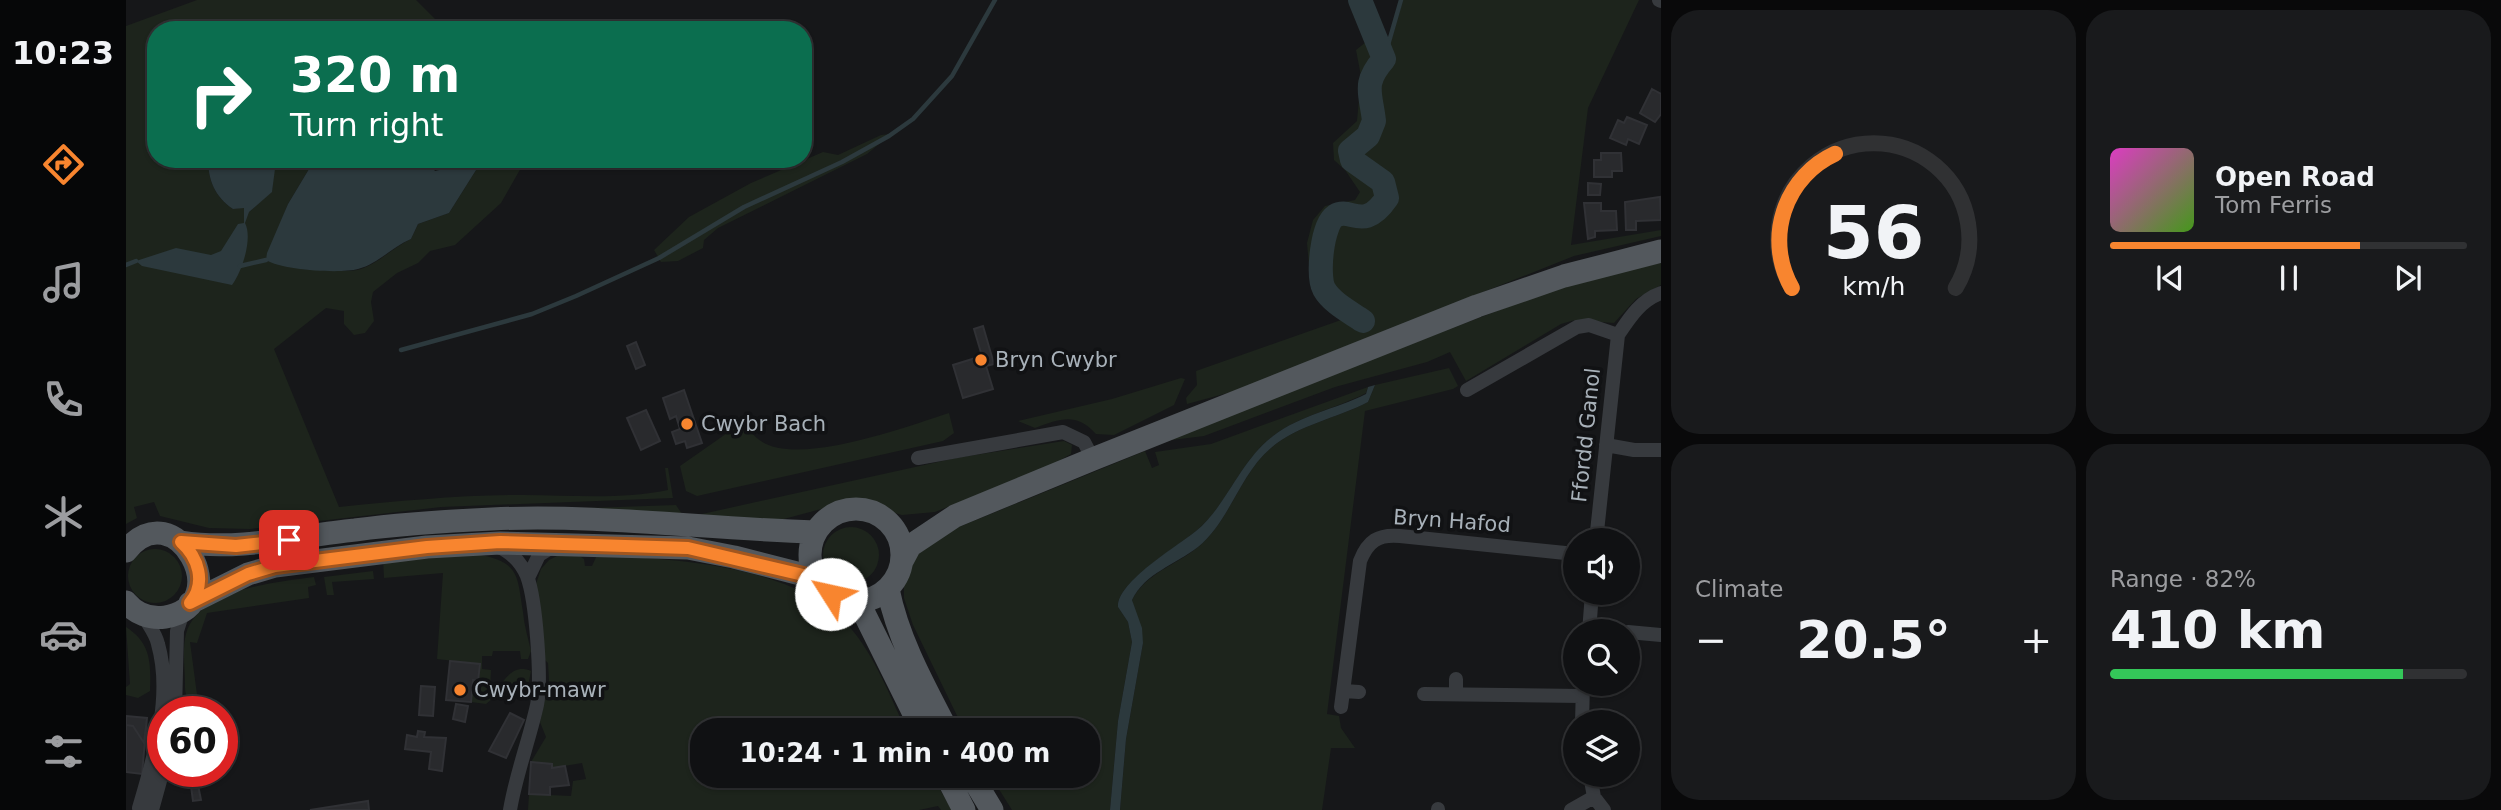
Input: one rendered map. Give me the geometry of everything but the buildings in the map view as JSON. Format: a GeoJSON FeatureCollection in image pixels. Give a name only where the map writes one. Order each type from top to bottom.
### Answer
{"type":"FeatureCollection","features":[{"type":"Feature","properties":{"kind":"main road"},"geometry":{"type":"LineString","coordinates":[[902,561],[901,543],[894,528],[874,512],[861,509],[845,510],[826,520],[815,532],[810,547],[810,563],[816,578],[831,594],[858,601],[874,597],[888,589],[897,577],[910,546],[955,516],[1477,306],[1564,276],[1661,251]]}},
{"type":"Feature","properties":{"kind":"main road"},"geometry":{"type":"LineString","coordinates":[[894,528],[955,516]]}},
{"type":"Feature","properties":{"kind":"main road"},"geometry":{"type":"LineString","coordinates":[[181,542],[236,546],[354,530],[494,519],[623,520],[740,530],[815,532]]}},
{"type":"Feature","properties":{"kind":"main road"},"geometry":{"type":"LineString","coordinates":[[126,551],[143,538],[153,535],[168,536],[181,542],[192,552],[198,565],[199,585],[187,606]]}},
{"type":"Feature","properties":{"kind":"main road"},"geometry":{"type":"LineString","coordinates":[[133,610],[171,616],[248,574],[275,566],[427,547],[491,543],[559,542],[688,548],[816,578]]}},
{"type":"Feature","properties":{"kind":"main road"},"geometry":{"type":"LineString","coordinates":[[888,589],[894,617],[920,679],[941,718]]}},
{"type":"Feature","properties":{"kind":"main road"},"geometry":{"type":"LineString","coordinates":[[858,601],[916,718]]}},
{"type":"Feature","properties":{"kind":"main road"},"geometry":{"type":"LineString","coordinates":[[953,788],[964,810]]}},
{"type":"Feature","properties":{"kind":"main road"},"geometry":{"type":"LineString","coordinates":[[979,788],[992,810]]}},
{"type":"Feature","properties":{"kind":"street"},"geometry":{"type":"LineString","coordinates":[[1475,391],[1577,327],[1589,325],[1618,335],[1632,313],[1650,296],[1661,293]]}},
{"type":"Feature","properties":{"kind":"street","name":"Ffordd Ganol"},"geometry":{"type":"LineString","coordinates":[[1597,528],[1618,335]]}},
{"type":"Feature","properties":{"kind":"street"},"geometry":{"type":"LineString","coordinates":[[918,458],[1063,432],[1084,442],[1093,459]]}},
{"type":"Feature","properties":{"kind":"street"},"geometry":{"type":"LineString","coordinates":[[1606,445],[1634,450],[1661,450]]}},
{"type":"Feature","properties":{"kind":"street","name":"Bryn Hafod"},"geometry":{"type":"LineString","coordinates":[[1341,707],[1360,561],[1366,545],[1385,535],[1563,553]]}},
{"type":"Feature","properties":{"kind":"street"},"geometry":{"type":"LineString","coordinates":[[528,578],[539,555],[559,542]]}},
{"type":"Feature","properties":{"kind":"street"},"geometry":{"type":"LineString","coordinates":[[491,543],[509,551],[528,578],[540,667],[538,695],[515,778],[510,810]]}},
{"type":"Feature","properties":{"kind":"street"},"geometry":{"type":"LineString","coordinates":[[175,696],[177,635],[187,606]]}},
{"type":"Feature","properties":{"kind":"street"},"geometry":{"type":"LineString","coordinates":[[133,610],[158,641],[163,665],[156,743],[143,809]]}},
{"type":"Feature","properties":{"kind":"street"},"geometry":{"type":"LineString","coordinates":[[1640,633],[1661,635]]}},
{"type":"Feature","properties":{"kind":"street"},"geometry":{"type":"LineString","coordinates":[[1424,694],[1456,687],[1563,690]]}},
{"type":"Feature","properties":{"kind":"street"},"geometry":{"type":"LineString","coordinates":[[1344,691],[1359,692]]}},
{"type":"Feature","properties":{"kind":"street"},"geometry":{"type":"LineString","coordinates":[[143,809],[154,787]]}},
{"type":"Feature","properties":{"kind":"street"},"geometry":{"type":"LineString","coordinates":[[1592,787],[1594,797],[1604,810]]}},
{"type":"Feature","properties":{"kind":"street"},"geometry":{"type":"LineString","coordinates":[[1571,810],[1594,797]]}},
{"type":"Feature","properties":{"kind":"shaded area"},"geometry":{"type":"Polygon","coordinates":[[[197,0],[416,0],[437,21],[147,21],[147,168],[209,168],[211,181],[222,199],[233,209],[244,207],[249,212],[272,191],[274,168],[310,168],[288,204],[279,228],[300,269],[350,271],[371,265],[411,239],[418,224],[449,213],[477,168],[521,168],[501,203],[455,245],[430,251],[418,263],[397,273],[373,292],[371,302],[374,321],[365,333],[354,335],[344,324],[344,311],[326,308],[274,349],[339,507],[476,496],[614,496],[650,493],[668,490],[665,468],[668,468],[673,498],[441,507],[250,529],[209,528],[160,516],[154,502],[134,507],[137,518],[126,524],[126,26],[197,0]]]}},
{"type":"Feature","properties":{"kind":"shaded area"},"geometry":{"type":"Polygon","coordinates":[[[1403,0],[1639,0],[1588,108],[1571,245],[1661,230],[1661,236],[1574,256],[1235,391],[1187,404],[1186,398],[1197,385],[1196,371],[1341,320],[1311,288],[1307,243],[1313,220],[1325,206],[1355,200],[1360,192],[1345,170],[1334,160],[1333,143],[1357,121],[1361,76],[1356,50],[1371,38],[1379,56],[1364,84],[1369,122],[1349,150],[1355,164],[1377,184],[1384,197],[1369,211],[1339,211],[1331,218],[1320,238],[1316,262],[1316,274],[1328,298],[1351,322],[1367,319],[1340,296],[1325,278],[1324,254],[1337,218],[1373,217],[1390,199],[1386,181],[1354,158],[1352,153],[1371,136],[1376,123],[1371,85],[1386,59],[1403,0]]]}},
{"type":"Feature","properties":{"kind":"shaded area"},"geometry":{"type":"Polygon","coordinates":[[[891,134],[867,154],[718,228],[704,240],[703,248],[678,261],[661,262],[654,250],[689,217],[751,183],[786,168],[812,168],[812,157],[823,152],[838,155],[881,135],[891,134]]]}},
{"type":"Feature","properties":{"kind":"shaded area"},"geometry":{"type":"Polygon","coordinates":[[[209,168],[275,168],[272,192],[249,212],[245,223],[248,237],[245,255],[232,285],[142,266],[136,261],[176,248],[211,255],[221,251],[238,224],[244,223],[244,208],[233,209],[222,199],[209,168]]]}},
{"type":"Feature","properties":{"kind":"shaded area"},"geometry":{"type":"Polygon","coordinates":[[[310,168],[433,168],[435,171],[448,168],[477,168],[449,213],[418,224],[411,239],[358,269],[297,269],[266,260],[288,204],[310,168]]]}},
{"type":"Feature","properties":{"kind":"shaded area"},"geometry":{"type":"Polygon","coordinates":[[[1661,263],[1661,285],[1636,299],[1614,323],[1575,320],[1561,324],[1466,381],[1450,352],[1427,362],[1335,387],[1204,436],[1156,442],[1575,281],[1661,263]]]}},
{"type":"Feature","properties":{"kind":"shaded area"},"geometry":{"type":"Polygon","coordinates":[[[1449,368],[1458,386],[1453,389],[1365,411],[1327,714],[1339,716],[1341,728],[1355,748],[1331,748],[1322,810],[1120,810],[1126,739],[1143,643],[1132,600],[1138,591],[1153,576],[1189,554],[1209,536],[1260,459],[1282,440],[1368,402],[1375,385],[1449,368]]]}},
{"type":"Feature","properties":{"kind":"shaded area"},"geometry":{"type":"Polygon","coordinates":[[[1185,379],[1174,405],[1114,435],[1096,434],[1075,420],[1060,420],[1035,428],[1018,421],[1112,399],[1185,379]]]}},
{"type":"Feature","properties":{"kind":"shaded area"},"geometry":{"type":"Polygon","coordinates":[[[1375,385],[1368,402],[1293,433],[1271,448],[1251,471],[1209,536],[1198,547],[1153,576],[1132,600],[1142,628],[1143,643],[1126,739],[1120,810],[1110,810],[1118,721],[1132,642],[1128,622],[1118,607],[1120,597],[1137,576],[1207,521],[1251,458],[1273,436],[1306,417],[1366,394],[1368,387],[1375,385]]]}},
{"type":"Feature","properties":{"kind":"shaded area"},"geometry":{"type":"Polygon","coordinates":[[[1368,387],[1366,393],[1306,417],[1273,436],[1251,458],[1207,521],[1137,576],[1120,597],[1118,607],[1128,622],[1132,642],[1118,721],[1110,810],[1012,810],[998,788],[1100,788],[1100,718],[958,718],[913,625],[904,598],[904,575],[912,559],[949,531],[1145,451],[1152,468],[1159,465],[1155,452],[1211,444],[1368,387]]]}},
{"type":"Feature","properties":{"kind":"shaded area"},"geometry":{"type":"Polygon","coordinates":[[[949,413],[954,433],[943,441],[697,496],[686,491],[680,466],[743,422],[761,441],[778,448],[801,449],[854,442],[949,413]]]}},
{"type":"Feature","properties":{"kind":"shaded area"},"geometry":{"type":"Polygon","coordinates":[[[1064,441],[1072,445],[1071,454],[1048,467],[935,512],[902,515],[851,501],[769,523],[588,508],[676,505],[682,514],[702,514],[956,458],[1064,441]]]}},
{"type":"Feature","properties":{"kind":"shaded area"},"geometry":{"type":"Polygon","coordinates":[[[851,527],[862,529],[871,535],[877,544],[877,566],[871,575],[862,581],[851,583],[840,581],[831,575],[825,566],[823,555],[825,544],[831,535],[840,529],[851,527]]]}},
{"type":"Feature","properties":{"kind":"shaded area"},"geometry":{"type":"Polygon","coordinates":[[[160,549],[170,553],[178,561],[182,576],[178,591],[170,599],[150,603],[140,599],[132,591],[128,571],[132,561],[140,553],[160,549]]]}},
{"type":"Feature","properties":{"kind":"shaded area"},"geometry":{"type":"Polygon","coordinates":[[[476,554],[501,561],[513,571],[517,579],[531,651],[528,659],[521,659],[520,651],[493,651],[492,656],[482,656],[482,669],[491,670],[490,689],[497,689],[507,676],[516,670],[531,671],[527,691],[499,693],[486,704],[471,702],[473,680],[478,681],[480,664],[437,659],[443,573],[384,578],[383,559],[476,554]]]}},
{"type":"Feature","properties":{"kind":"shaded area"},"geometry":{"type":"Polygon","coordinates":[[[559,555],[578,555],[584,559],[585,566],[592,566],[597,555],[659,559],[726,568],[759,576],[790,586],[818,601],[842,619],[862,643],[900,718],[690,718],[690,788],[939,788],[952,810],[941,810],[938,806],[919,810],[528,810],[529,794],[571,796],[573,781],[586,779],[582,763],[552,768],[552,764],[531,762],[546,737],[540,722],[549,680],[548,663],[544,659],[535,587],[541,569],[549,560],[559,555]]]}},
{"type":"Feature","properties":{"kind":"shaded area"},"geometry":{"type":"Polygon","coordinates":[[[373,571],[374,579],[332,582],[334,595],[327,595],[324,577],[373,571]]]}},
{"type":"Feature","properties":{"kind":"shaded area"},"geometry":{"type":"Polygon","coordinates":[[[314,577],[316,585],[308,587],[309,598],[207,613],[197,643],[190,642],[197,696],[187,696],[185,640],[193,619],[222,598],[241,590],[314,577]]]}},
{"type":"Feature","properties":{"kind":"shaded area"},"geometry":{"type":"Polygon","coordinates":[[[126,627],[140,640],[148,654],[150,691],[138,698],[126,695],[126,687],[130,684],[126,627]]]}},
{"type":"Feature","properties":{"kind":"waterway"},"geometry":{"type":"LineString","coordinates":[[401,350],[532,314],[576,296],[659,258],[744,207],[842,162],[889,136],[913,119],[952,76],[995,0]]}},
{"type":"Feature","properties":{"kind":"waterway"},"geometry":{"type":"LineString","coordinates":[[1360,0],[1384,59],[1370,82],[1374,121],[1368,136],[1350,151],[1352,160],[1383,182],[1387,198],[1371,214],[1335,216],[1324,239],[1321,273],[1327,294],[1363,321]]}},
{"type":"Feature","properties":{"kind":"waterway"},"geometry":{"type":"LineString","coordinates":[[1384,59],[1401,0]]}},
{"type":"Feature","properties":{"kind":"waterway"},"geometry":{"type":"LineString","coordinates":[[240,266],[266,260]]}},
{"type":"Feature","properties":{"kind":"waterway"},"geometry":{"type":"LineString","coordinates":[[126,265],[136,261]]}},
{"type":"Feature","properties":{"kind":"place","name":"Bryn Cwybr"},"geometry":{"type":"Point","coordinates":[981,360]}},
{"type":"Feature","properties":{"kind":"place","name":"Cwybr Bach"},"geometry":{"type":"Point","coordinates":[687,424]}},
{"type":"Feature","properties":{"kind":"place","name":"Cwybr-mawr"},"geometry":{"type":"Point","coordinates":[460,690]}},
{"type":"Feature","properties":{"kind":"route"},"geometry":{"type":"LineString","coordinates":[[289,540],[236,546],[181,542],[192,552],[198,565],[199,585],[190,603],[225,584],[275,566],[427,547],[500,542],[688,548],[816,578],[831,594]]}}]}
